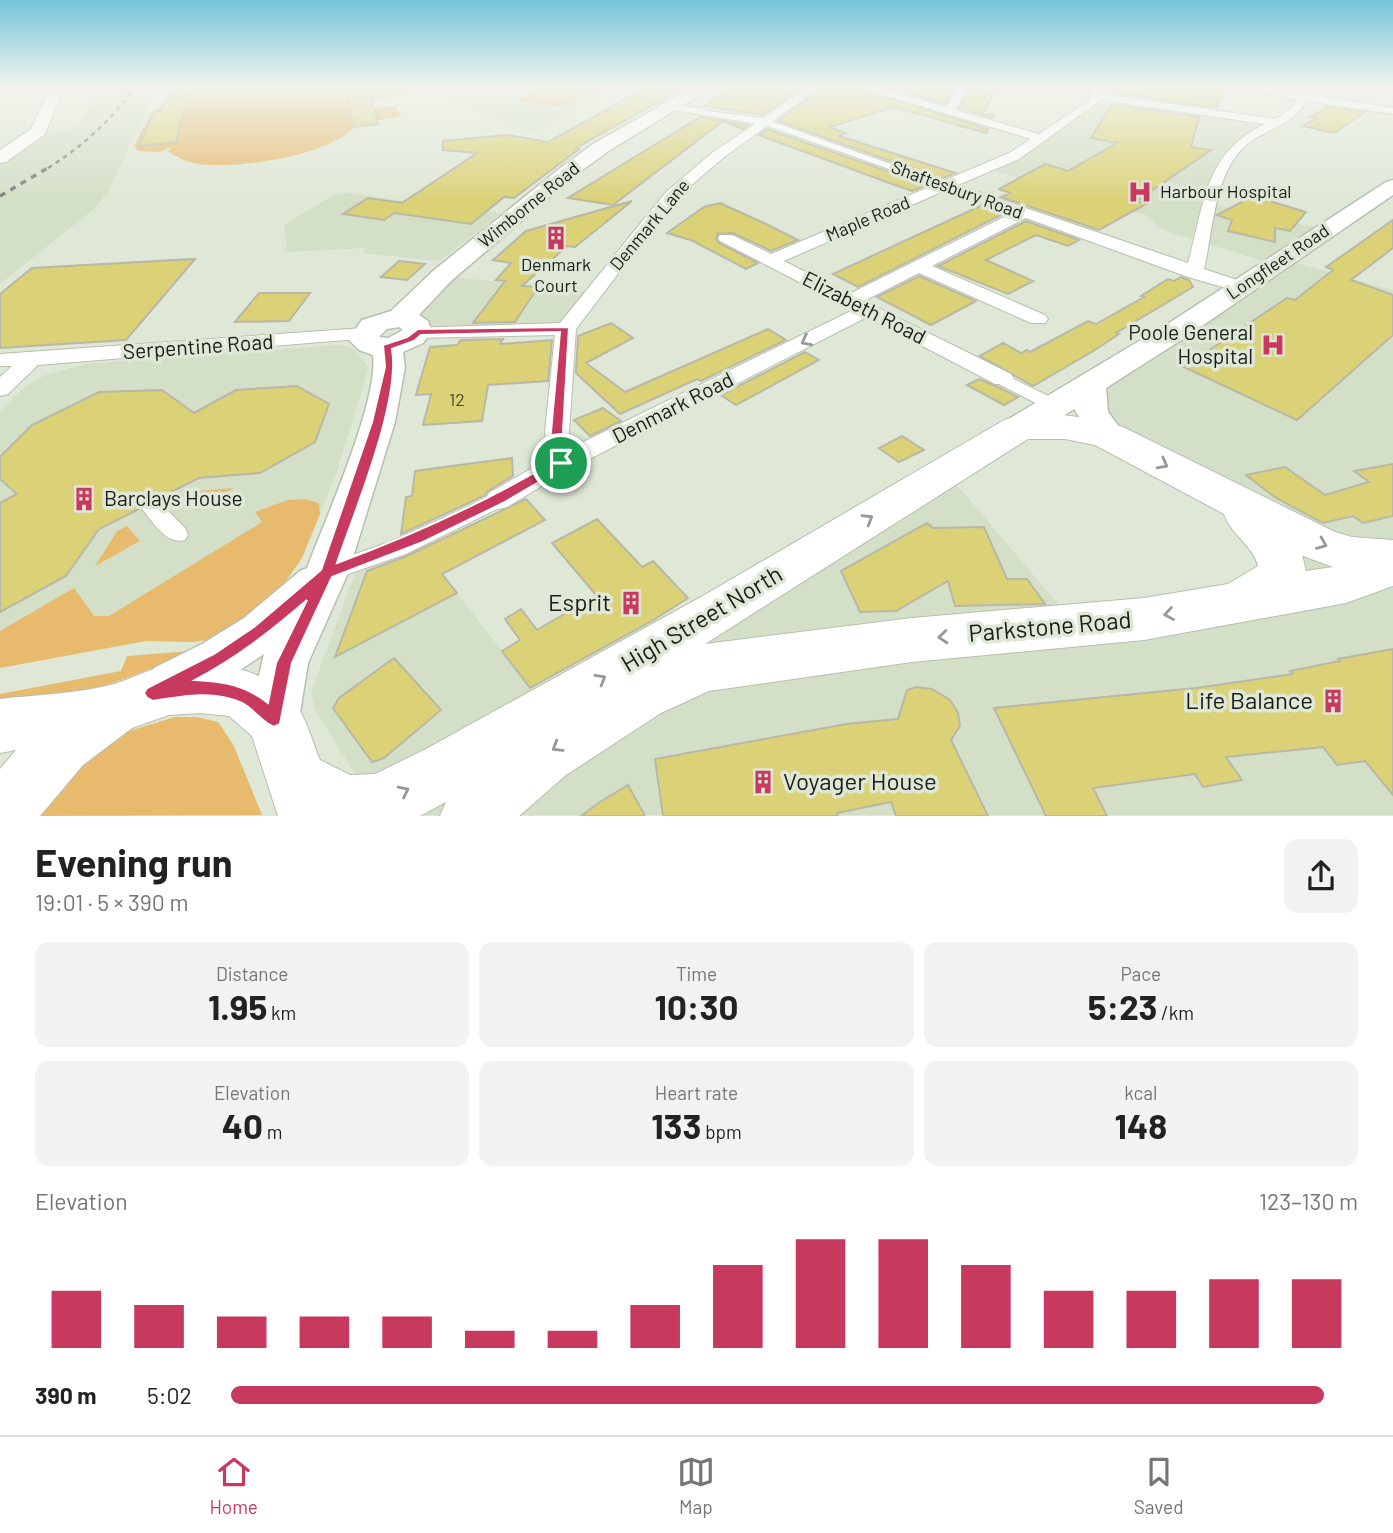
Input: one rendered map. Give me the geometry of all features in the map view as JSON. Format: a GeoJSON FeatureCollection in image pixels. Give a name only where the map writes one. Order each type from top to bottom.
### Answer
{"type":"FeatureCollection","features":[{"type":"Feature","properties":{"kind":"main road","name":"Wimborne Road"},"geometry":{"type":"LineString","coordinates":[[392,333],[442,276],[566,173],[600,148],[641,124]]}},
{"type":"Feature","properties":{"kind":"main road","name":"Longfleet Road"},"geometry":{"type":"LineString","coordinates":[[1025,404],[1091,383],[1393,186]]}},
{"type":"Feature","properties":{"kind":"main road"},"geometry":{"type":"LineString","coordinates":[[274,719],[284,663],[327,573],[378,422],[390,367],[392,333]]}},
{"type":"Feature","properties":{"kind":"main road"},"geometry":{"type":"LineString","coordinates":[[1091,383],[1087,394],[1088,407],[1109,436],[1319,544],[1350,555],[1393,558]]}},
{"type":"Feature","properties":{"kind":"main road","name":"High Street North"},"geometry":{"type":"LineString","coordinates":[[302,798],[348,806],[378,804],[447,770],[718,611],[1025,404],[1070,426],[1109,436]]}},
{"type":"Feature","properties":{"kind":"main road"},"geometry":{"type":"LineString","coordinates":[[1217,492],[1257,526],[1277,549],[1283,571],[1270,584],[1237,603]]}},
{"type":"Feature","properties":{"kind":"main road","name":"Parkstone Road"},"geometry":{"type":"LineString","coordinates":[[703,668],[912,640],[1144,619],[1346,584],[1393,566]]}},
{"type":"Feature","properties":{"kind":"main road"},"geometry":{"type":"LineString","coordinates":[[3,816],[45,762],[131,702],[219,659],[251,638],[327,573]]}},
{"type":"Feature","properties":{"kind":"main road","name":"High Street North"},"geometry":{"type":"LineString","coordinates":[[471,816],[545,755],[642,695],[703,668]]}},
{"type":"Feature","properties":{"kind":"main road"},"geometry":{"type":"LineString","coordinates":[[0,726],[192,688],[225,688],[251,699],[274,719],[302,798]]}},
{"type":"Feature","properties":{"kind":"street"},"geometry":{"type":"LineString","coordinates":[[0,158],[38,132],[42,124]]}},
{"type":"Feature","properties":{"kind":"street","name":"Denmark Lane"},"geometry":{"type":"LineString","coordinates":[[566,329],[670,196],[691,176],[762,124]]}},
{"type":"Feature","properties":{"kind":"street","name":"Shaftesbury Road"},"geometry":{"type":"LineString","coordinates":[[771,124],[1023,214],[1240,287]]}},
{"type":"Feature","properties":{"kind":"street"},"geometry":{"type":"LineString","coordinates":[[993,124],[1041,138]]}},
{"type":"Feature","properties":{"kind":"street","name":"Maple Road"},"geometry":{"type":"LineString","coordinates":[[771,260],[1014,156],[1061,124]]}},
{"type":"Feature","properties":{"kind":"street"},"geometry":{"type":"LineString","coordinates":[[1194,273],[1218,179],[1226,162],[1250,135],[1276,124]]}},
{"type":"Feature","properties":{"kind":"street","name":"Denmark Road"},"geometry":{"type":"LineString","coordinates":[[327,573],[398,548],[498,500],[561,463],[858,305],[918,266],[1023,214]]}},
{"type":"Feature","properties":{"kind":"street","name":"Elizabeth Road"},"geometry":{"type":"LineString","coordinates":[[726,238],[858,305],[1025,404]]}},
{"type":"Feature","properties":{"kind":"street"},"geometry":{"type":"LineString","coordinates":[[918,266],[978,300],[1038,319]]}},
{"type":"Feature","properties":{"kind":"street"},"geometry":{"type":"LineString","coordinates":[[392,333],[566,329],[557,432],[561,463]]}},
{"type":"Feature","properties":{"kind":"street","name":"Serpentine Road"},"geometry":{"type":"LineString","coordinates":[[0,360],[392,333]]}},
{"type":"Feature","properties":{"kind":"street"},"geometry":{"type":"LineString","coordinates":[[0,390],[32,359]]}},
{"type":"Feature","properties":{"kind":"street"},"geometry":{"type":"LineString","coordinates":[[149,504],[177,534]]}},
{"type":"Feature","properties":{"kind":"shaded area"},"geometry":{"type":"Polygon","coordinates":[[[79,124],[141,124],[107,193],[95,208],[0,284],[0,163],[47,131],[76,128],[79,124]]]}},
{"type":"Feature","properties":{"kind":"shaded area"},"geometry":{"type":"Polygon","coordinates":[[[145,124],[357,124],[345,135],[327,145],[305,153],[256,163],[193,163],[168,152],[171,147],[160,152],[138,151],[134,146],[145,124]]]}},
{"type":"Feature","properties":{"kind":"shaded area"},"geometry":{"type":"Polygon","coordinates":[[[506,124],[550,124],[536,132],[506,124]]]}},
{"type":"Feature","properties":{"kind":"shaded area"},"geometry":{"type":"Polygon","coordinates":[[[1060,124],[1277,124],[1236,149],[1212,204],[1325,230],[1282,259],[1393,290],[1393,815],[388,815],[365,790],[315,710],[311,692],[360,560],[415,539],[548,711],[946,472],[1076,625],[1236,603],[1277,549],[1109,436],[1087,394],[1274,264],[1171,233],[1158,227],[1149,216],[986,168],[1041,138],[1060,124]]]}},
{"type":"Feature","properties":{"kind":"shaded area"},"geometry":{"type":"Polygon","coordinates":[[[346,193],[500,213],[440,261],[363,253],[367,248],[287,252],[284,225],[334,195],[346,193]]]}},
{"type":"Feature","properties":{"kind":"shaded area"},"geometry":{"type":"Polygon","coordinates":[[[442,276],[595,292],[566,329],[418,332],[415,323],[423,297],[442,276]]]}},
{"type":"Feature","properties":{"kind":"shaded area"},"geometry":{"type":"Polygon","coordinates":[[[337,345],[351,347],[369,367],[336,474],[302,558],[271,602],[194,642],[146,641],[0,668],[0,411],[19,392],[43,376],[85,364],[337,345]]]}},
{"type":"Feature","properties":{"kind":"shaded area"},"geometry":{"type":"Polygon","coordinates":[[[234,488],[196,511],[180,496],[187,492],[234,488]]]}},
{"type":"Feature","properties":{"kind":"shaded area"},"geometry":{"type":"Polygon","coordinates":[[[305,499],[319,503],[320,514],[302,558],[271,602],[216,638],[194,642],[146,641],[0,668],[0,631],[74,588],[94,616],[109,616],[262,522],[255,512],[288,500],[305,499]]]}},
{"type":"Feature","properties":{"kind":"shaded area"},"geometry":{"type":"Polygon","coordinates":[[[127,526],[140,541],[95,566],[117,531],[127,526]]]}},
{"type":"Feature","properties":{"kind":"shaded area"},"geometry":{"type":"Polygon","coordinates":[[[204,650],[70,698],[0,704],[0,694],[121,671],[127,656],[204,650]]]}},
{"type":"Feature","properties":{"kind":"shaded area"},"geometry":{"type":"Polygon","coordinates":[[[175,717],[196,717],[218,722],[233,744],[262,815],[26,816],[43,790],[119,734],[175,717]]]}},
{"type":"Feature","properties":{"kind":"building"},"geometry":{"type":"Polygon","coordinates":[[[148,124],[181,124],[176,142],[139,146],[148,124]]]}},
{"type":"Feature","properties":{"kind":"building"},"geometry":{"type":"Polygon","coordinates":[[[353,124],[377,124],[354,127],[353,124]]]}},
{"type":"Feature","properties":{"kind":"building"},"geometry":{"type":"Polygon","coordinates":[[[580,124],[619,124],[576,148],[579,149],[514,198],[504,197],[471,224],[394,213],[384,220],[343,214],[368,198],[402,203],[477,153],[443,150],[443,141],[508,135],[548,142],[580,124]]]}},
{"type":"Feature","properties":{"kind":"building"},"geometry":{"type":"Polygon","coordinates":[[[688,124],[719,124],[613,205],[568,198],[688,124]]]}},
{"type":"Feature","properties":{"kind":"building"},"geometry":{"type":"Polygon","coordinates":[[[731,124],[748,125],[743,129],[731,124]]]}},
{"type":"Feature","properties":{"kind":"building"},"geometry":{"type":"Polygon","coordinates":[[[787,124],[839,124],[830,127],[846,133],[839,136],[955,173],[941,179],[787,124]]]}},
{"type":"Feature","properties":{"kind":"building"},"geometry":{"type":"Polygon","coordinates":[[[954,124],[972,124],[988,129],[986,133],[954,124]]]}},
{"type":"Feature","properties":{"kind":"building"},"geometry":{"type":"Polygon","coordinates":[[[1099,124],[1197,124],[1191,147],[1211,150],[1137,201],[1146,204],[1099,230],[1001,197],[1010,193],[999,189],[1045,164],[1068,171],[1117,143],[1091,138],[1099,124]]]}},
{"type":"Feature","properties":{"kind":"building"},"geometry":{"type":"Polygon","coordinates":[[[1306,124],[1347,124],[1334,133],[1303,126],[1306,124]]]}},
{"type":"Feature","properties":{"kind":"building"},"geometry":{"type":"Polygon","coordinates":[[[767,129],[927,185],[912,191],[759,135],[767,129]]]}},
{"type":"Feature","properties":{"kind":"building"},"geometry":{"type":"Polygon","coordinates":[[[1253,196],[1306,212],[1290,231],[1275,228],[1275,242],[1228,231],[1232,220],[1217,215],[1253,196]]]}},
{"type":"Feature","properties":{"kind":"building"},"geometry":{"type":"Polygon","coordinates":[[[632,201],[575,247],[567,246],[522,286],[538,287],[515,322],[473,323],[505,281],[496,280],[511,263],[493,260],[526,231],[632,201]]]}},
{"type":"Feature","properties":{"kind":"building"},"geometry":{"type":"Polygon","coordinates":[[[720,203],[798,240],[771,251],[733,233],[718,234],[716,239],[719,243],[758,263],[746,269],[691,240],[667,233],[704,207],[720,203]]]}},
{"type":"Feature","properties":{"kind":"building"},"geometry":{"type":"Polygon","coordinates":[[[982,205],[1005,213],[858,287],[833,274],[982,205]]]}},
{"type":"Feature","properties":{"kind":"building","name":"Poole General Hospital"},"geometry":{"type":"Polygon","coordinates":[[[1393,220],[1393,248],[1351,280],[1393,295],[1393,335],[1297,420],[1184,367],[1287,298],[1295,300],[1333,270],[1326,267],[1393,220]]]}},
{"type":"Feature","properties":{"kind":"building"},"geometry":{"type":"Polygon","coordinates":[[[1026,221],[1079,240],[1068,246],[1036,235],[986,260],[1033,281],[1008,294],[938,266],[1026,221]]]}},
{"type":"Feature","properties":{"kind":"building"},"geometry":{"type":"Polygon","coordinates":[[[195,259],[126,340],[0,348],[0,294],[32,268],[195,259]]]}},
{"type":"Feature","properties":{"kind":"building"},"geometry":{"type":"Polygon","coordinates":[[[399,261],[425,264],[407,280],[381,277],[399,261]]]}},
{"type":"Feature","properties":{"kind":"building"},"geometry":{"type":"Polygon","coordinates":[[[919,276],[976,301],[931,325],[877,297],[919,276]]]}},
{"type":"Feature","properties":{"kind":"building"},"geometry":{"type":"Polygon","coordinates":[[[1181,277],[1189,280],[1193,287],[1033,386],[980,356],[1003,343],[1021,353],[1027,350],[1030,352],[1088,321],[1096,324],[1144,297],[1141,296],[1168,279],[1174,281],[1181,277]]]}},
{"type":"Feature","properties":{"kind":"building"},"geometry":{"type":"Polygon","coordinates":[[[259,293],[310,293],[289,321],[235,322],[259,293]]]}},
{"type":"Feature","properties":{"kind":"building"},"geometry":{"type":"Polygon","coordinates":[[[611,323],[633,338],[586,363],[625,392],[768,329],[786,340],[701,381],[697,379],[620,414],[576,373],[578,336],[611,323]]]}},
{"type":"Feature","properties":{"kind":"building"},"geometry":{"type":"Polygon","coordinates":[[[503,339],[500,344],[552,340],[548,381],[488,385],[482,421],[423,425],[431,394],[416,395],[430,347],[457,345],[461,340],[503,339]]]}},
{"type":"Feature","properties":{"kind":"building"},"geometry":{"type":"Polygon","coordinates":[[[805,352],[819,360],[736,405],[721,395],[805,352]]]}},
{"type":"Feature","properties":{"kind":"building"},"geometry":{"type":"Polygon","coordinates":[[[979,379],[1018,397],[1004,405],[967,385],[979,379]]]}},
{"type":"Feature","properties":{"kind":"building","name":"Barclays House"},"geometry":{"type":"Polygon","coordinates":[[[297,386],[329,404],[315,442],[260,473],[199,478],[159,498],[150,494],[141,496],[137,503],[139,509],[99,529],[66,576],[0,612],[0,503],[17,494],[0,479],[0,457],[32,425],[99,392],[162,390],[194,413],[236,390],[297,386]]]}},
{"type":"Feature","properties":{"kind":"building"},"geometry":{"type":"Polygon","coordinates":[[[603,408],[621,421],[590,436],[574,420],[603,408]]]}},
{"type":"Feature","properties":{"kind":"building"},"geometry":{"type":"Polygon","coordinates":[[[902,436],[924,450],[899,462],[879,448],[902,436]]]}},
{"type":"Feature","properties":{"kind":"building"},"geometry":{"type":"Polygon","coordinates":[[[512,458],[513,476],[484,496],[401,534],[406,497],[412,496],[415,471],[512,458]]]}},
{"type":"Feature","properties":{"kind":"building"},"geometry":{"type":"Polygon","coordinates":[[[1393,464],[1393,516],[1363,523],[1353,516],[1323,523],[1276,498],[1246,475],[1285,467],[1325,495],[1369,482],[1354,471],[1393,464]]]}},
{"type":"Feature","properties":{"kind":"building"},"geometry":{"type":"Polygon","coordinates":[[[526,499],[545,520],[442,574],[457,593],[335,657],[367,571],[407,556],[526,499]]]}},
{"type":"Feature","properties":{"kind":"building","name":"Esprit"},"geometry":{"type":"Polygon","coordinates":[[[597,519],[642,567],[653,561],[688,598],[652,621],[530,688],[502,651],[520,640],[505,619],[521,609],[537,630],[596,595],[552,543],[597,519]]]}},
{"type":"Feature","properties":{"kind":"building"},"geometry":{"type":"Polygon","coordinates":[[[927,523],[933,528],[984,527],[1007,579],[1027,579],[1045,604],[955,606],[948,581],[896,611],[860,612],[841,571],[927,523]]]}},
{"type":"Feature","properties":{"kind":"building"},"geometry":{"type":"Polygon","coordinates":[[[1393,649],[1393,795],[1365,761],[1337,765],[1323,747],[1226,757],[1242,780],[1203,787],[1195,774],[1093,788],[1107,816],[1046,816],[994,708],[1196,688],[1293,674],[1290,671],[1393,649]]]}},
{"type":"Feature","properties":{"kind":"building"},"geometry":{"type":"Polygon","coordinates":[[[394,658],[441,710],[384,758],[372,762],[333,708],[339,698],[394,658]]]}},
{"type":"Feature","properties":{"kind":"building"},"geometry":{"type":"Polygon","coordinates":[[[916,687],[932,689],[950,700],[958,713],[960,726],[951,740],[988,816],[896,816],[891,802],[837,813],[838,816],[663,816],[655,759],[846,724],[898,719],[907,690],[916,687]]]}},
{"type":"Feature","properties":{"kind":"building"},"geometry":{"type":"Polygon","coordinates":[[[628,785],[645,816],[581,816],[600,802],[628,785]]]}},
{"type":"Feature","properties":{"kind":"railway"},"geometry":{"type":"LineString","coordinates":[[51,166],[104,124]]}},
{"type":"Feature","properties":{"kind":"railway"},"geometry":{"type":"LineString","coordinates":[[0,196],[51,166]]}},
{"type":"Feature","properties":{"kind":"place","name":"Harbour Hospital"},"geometry":{"type":"Point","coordinates":[1140,192]}},
{"type":"Feature","properties":{"kind":"place","name":"Denmark Court"},"geometry":{"type":"Point","coordinates":[556,238]}},
{"type":"Feature","properties":{"kind":"place","name":"Poole General Hospital"},"geometry":{"type":"Point","coordinates":[1273,345]}},
{"type":"Feature","properties":{"kind":"place","name":"Barclays House"},"geometry":{"type":"Point","coordinates":[84,499]}},
{"type":"Feature","properties":{"kind":"place","name":"Esprit"},"geometry":{"type":"Point","coordinates":[631,603]}},
{"type":"Feature","properties":{"kind":"place","name":"Life Balance"},"geometry":{"type":"Point","coordinates":[1333,701]}},
{"type":"Feature","properties":{"kind":"place","name":"Voyager House"},"geometry":{"type":"Point","coordinates":[763,782]}},
{"type":"Feature","properties":{"kind":"route"},"geometry":{"type":"LineString","coordinates":[[561,463],[498,500],[398,548],[327,573],[284,663],[274,719],[251,699],[225,688],[192,688],[153,693],[219,659],[260,632],[327,573],[378,422],[390,367],[387,347],[399,345],[418,332],[566,329],[557,432],[561,463]]}}]}
